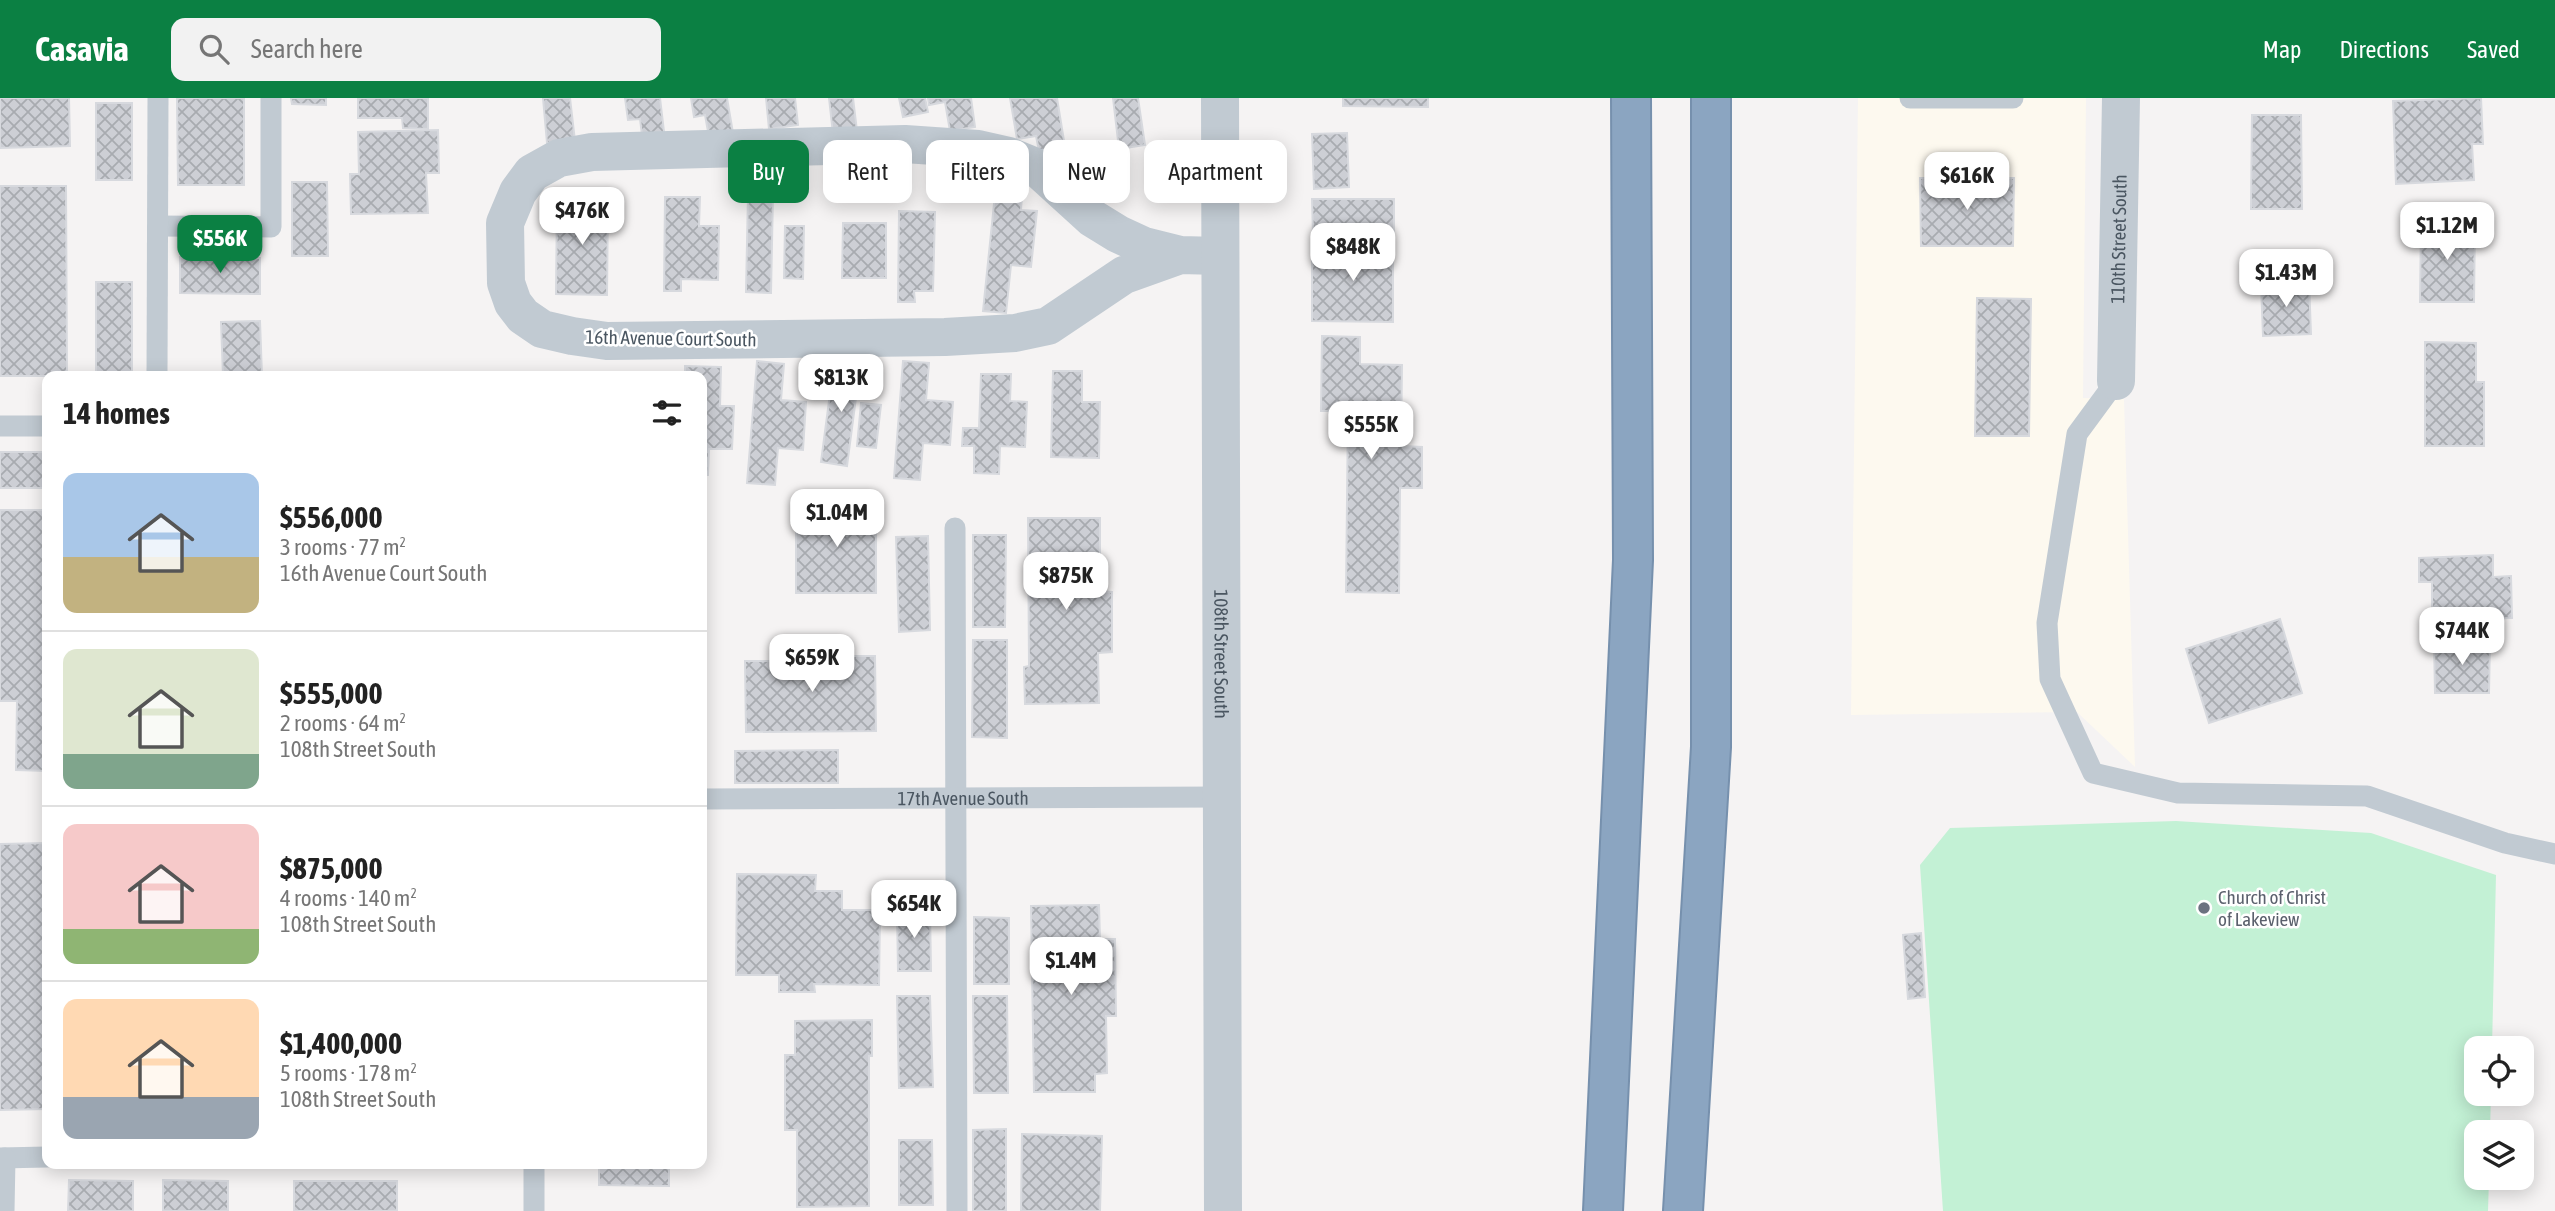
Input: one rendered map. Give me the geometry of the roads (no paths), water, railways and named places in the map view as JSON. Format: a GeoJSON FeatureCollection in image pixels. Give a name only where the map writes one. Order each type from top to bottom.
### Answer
{"type":"FeatureCollection","features":[{"type":"Feature","properties":{"kind":"highway"},"geometry":{"type":"LineString","coordinates":[[1603,1211],[1633,560],[1631,98]]}},
{"type":"Feature","properties":{"kind":"highway"},"geometry":{"type":"LineString","coordinates":[[1683,1211],[1711,747],[1711,98]]}},
{"type":"Feature","properties":{"kind":"street","name":"108th Street South"},"geometry":{"type":"LineString","coordinates":[[1220,98],[1224,797],[1223,1211]]}},
{"type":"Feature","properties":{"kind":"street","name":"110th Street South"},"geometry":{"type":"LineString","coordinates":[[2116,382],[2122,98]]}},
{"type":"Feature","properties":{"kind":"street","name":"16th Avenue Court South"},"geometry":{"type":"LineString","coordinates":[[1180,255],[1124,275],[1048,326],[1015,333],[945,337],[607,341],[542,329],[523,316],[513,303],[506,283],[505,223],[518,192],[532,173],[559,158],[581,154],[941,146],[1009,156],[1036,167],[1093,218],[1144,246],[1180,255],[1220,256]]}},
{"type":"Feature","properties":{"kind":"lane"},"geometry":{"type":"LineString","coordinates":[[157,371],[158,98]]}},
{"type":"Feature","properties":{"kind":"lane"},"geometry":{"type":"LineString","coordinates":[[158,226],[271,227],[271,98]]}},
{"type":"Feature","properties":{"kind":"lane"},"geometry":{"type":"LineString","coordinates":[[1910,98],[2013,98]]}},
{"type":"Feature","properties":{"kind":"lane"},"geometry":{"type":"LineString","coordinates":[[2116,382],[2077,434],[2047,623],[2050,679],[2093,773],[2178,793],[2367,796],[2505,843],[2555,854]]}},
{"type":"Feature","properties":{"kind":"lane"},"geometry":{"type":"LineString","coordinates":[[0,426],[42,426]]}},
{"type":"Feature","properties":{"kind":"lane"},"geometry":{"type":"LineString","coordinates":[[955,528],[957,1211]]}},
{"type":"Feature","properties":{"kind":"lane","name":"17th Avenue South"},"geometry":{"type":"LineString","coordinates":[[707,799],[1224,797]]}},
{"type":"Feature","properties":{"kind":"lane"},"geometry":{"type":"LineString","coordinates":[[4,1211],[2,1158],[42,1157]]}},
{"type":"Feature","properties":{"kind":"lane"},"geometry":{"type":"LineString","coordinates":[[534,1169],[534,1211]]}},
{"type":"Feature","properties":{"kind":"place","name":"Church of Christ of Lakeview"},"geometry":{"type":"Point","coordinates":[2204,908]}}]}
